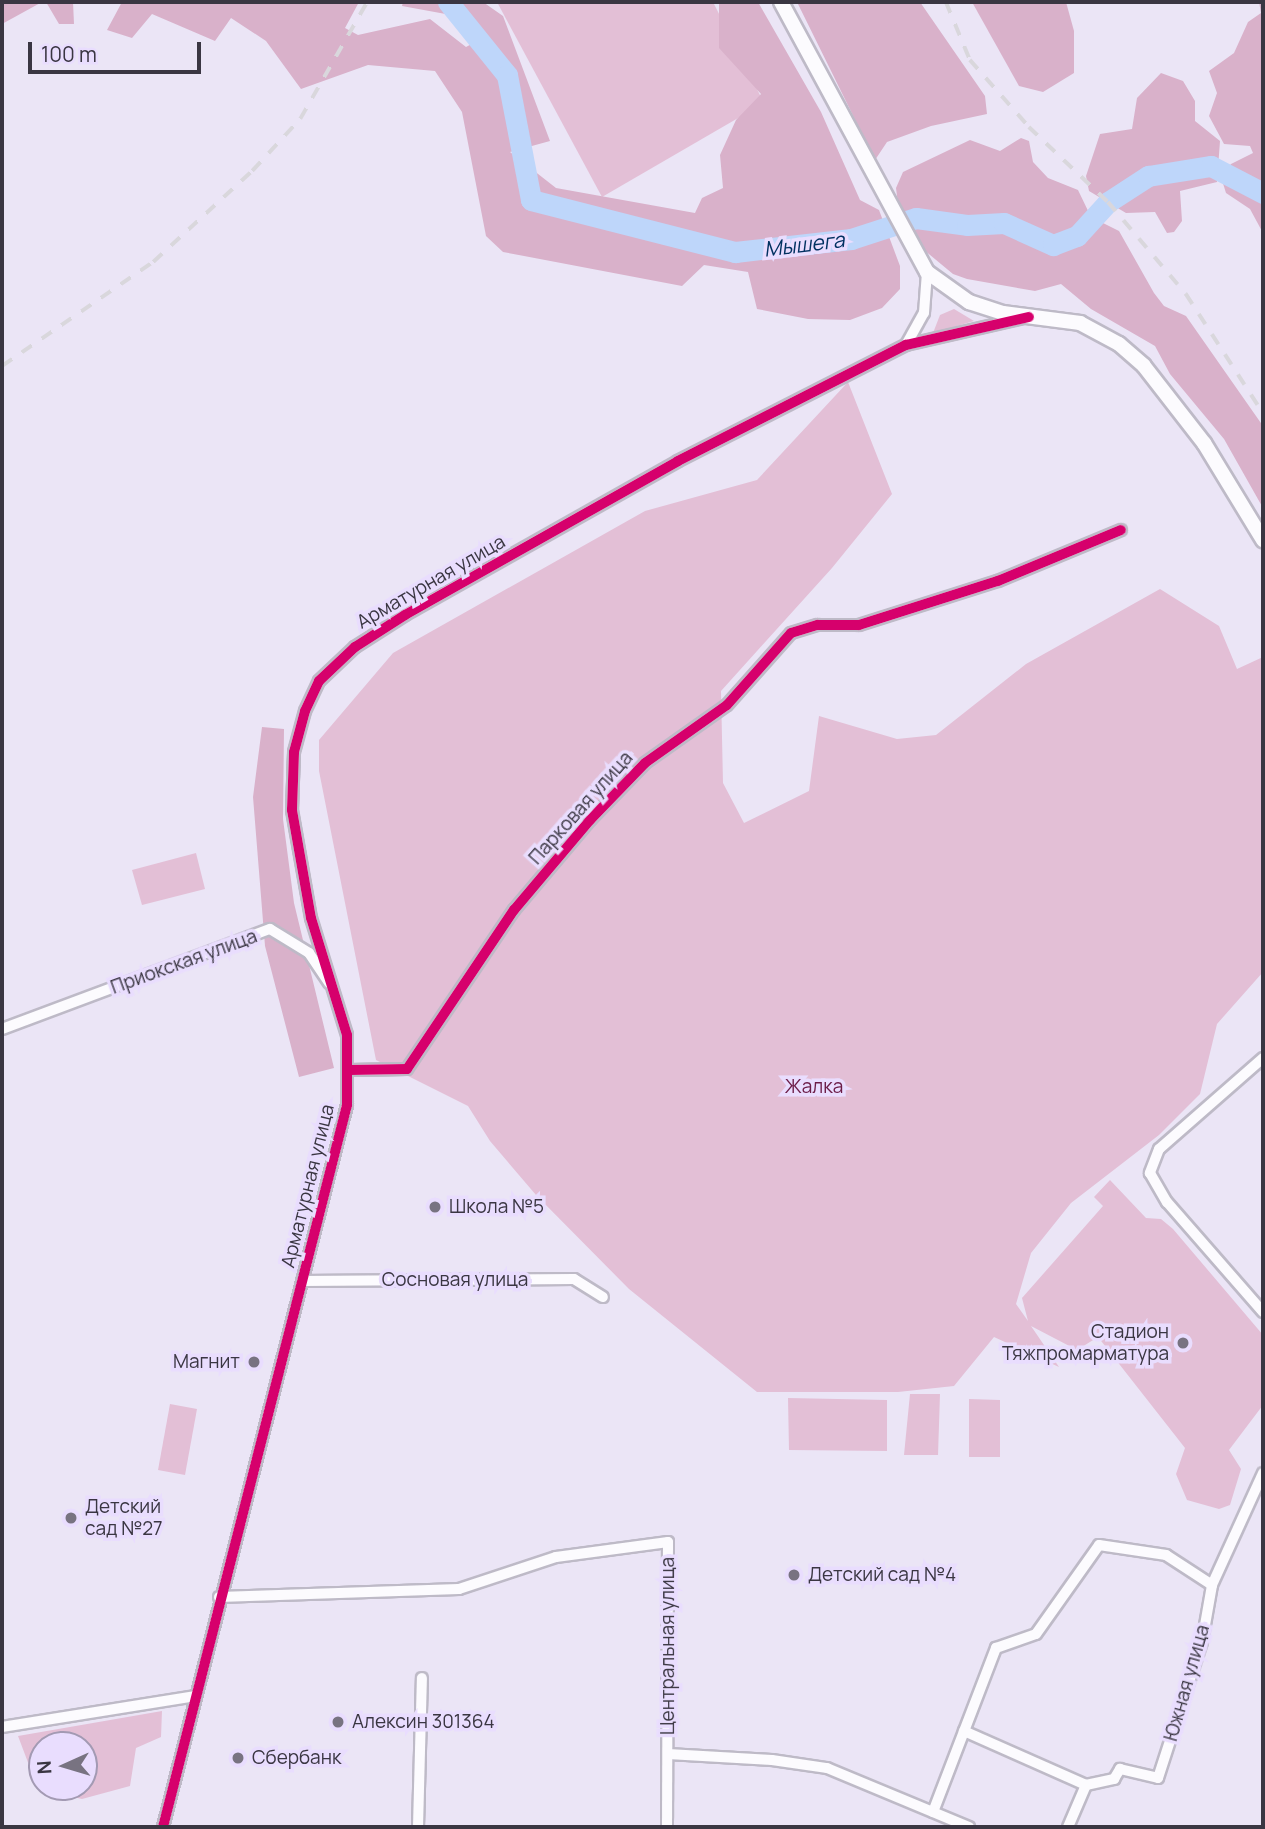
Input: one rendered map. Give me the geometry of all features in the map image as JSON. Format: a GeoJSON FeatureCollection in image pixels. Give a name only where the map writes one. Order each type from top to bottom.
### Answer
{"type":"FeatureCollection","features":[{"type":"Feature","properties":{"kind":"main road"},"geometry":{"type":"LineString","coordinates":[[781,2],[927,272],[969,302],[1029,317],[1080,323],[1104,334],[1131,353],[1204,443],[1263,540]]}},
{"type":"Feature","properties":{"kind":"street"},"geometry":{"type":"LineString","coordinates":[[906,345],[924,313],[927,272]]}},
{"type":"Feature","properties":{"kind":"street","name":"Арматурная улица"},"geometry":{"type":"LineString","coordinates":[[163,1827],[219,1597],[340,1141],[350,1070],[340,1000],[311,918],[292,810],[295,752],[305,711],[319,681],[355,647],[405,615],[678,461],[906,345],[1029,317]]}},
{"type":"Feature","properties":{"kind":"street","name":"Парковая улица"},"geometry":{"type":"LineString","coordinates":[[350,1070],[407,1069],[514,910],[590,820],[645,763],[727,705],[791,633],[818,625],[859,625],[998,581],[1121,530]]}},
{"type":"Feature","properties":{"kind":"street","name":"Приокская улица"},"geometry":{"type":"LineString","coordinates":[[2,1030],[270,929],[309,953],[340,1000]]}},
{"type":"Feature","properties":{"kind":"street"},"geometry":{"type":"LineString","coordinates":[[1263,1058],[1158,1149],[1150,1173],[1167,1202],[1263,1312]]}},
{"type":"Feature","properties":{"kind":"street","name":"Сосновая улица"},"geometry":{"type":"LineString","coordinates":[[302,1281],[575,1279],[603,1297]]}},
{"type":"Feature","properties":{"kind":"street","name":"Южная улица"},"geometry":{"type":"LineString","coordinates":[[1086,1785],[1114,1779],[1120,1769],[1158,1778],[1202,1642],[1212,1585],[1263,1473]]}},
{"type":"Feature","properties":{"kind":"street","name":"Центральная улица"},"geometry":{"type":"LineString","coordinates":[[219,1597],[459,1589],[556,1557],[668,1542],[667,1827]]}},
{"type":"Feature","properties":{"kind":"street"},"geometry":{"type":"LineString","coordinates":[[933,1812],[996,1648],[1036,1634],[1099,1545],[1166,1555],[1212,1585]]}},
{"type":"Feature","properties":{"kind":"street"},"geometry":{"type":"LineString","coordinates":[[418,1827],[422,1678]]}},
{"type":"Feature","properties":{"kind":"street"},"geometry":{"type":"LineString","coordinates":[[2,1727],[196,1696]]}},
{"type":"Feature","properties":{"kind":"street"},"geometry":{"type":"LineString","coordinates":[[964,1731],[1086,1785],[1068,1827]]}},
{"type":"Feature","properties":{"kind":"street"},"geometry":{"type":"LineString","coordinates":[[668,1754],[817,1766],[969,1827]]}},
{"type":"Feature","properties":{"kind":"green space"},"geometry":{"type":"Polygon","coordinates":[[[497,2],[713,2],[764,103],[602,197],[497,2]]]}},
{"type":"Feature","properties":{"kind":"green space"},"geometry":{"type":"Polygon","coordinates":[[[954,309],[974,321],[933,333],[940,315],[954,309]]]}},
{"type":"Feature","properties":{"kind":"green space","name":"Жалка"},"geometry":{"type":"Polygon","coordinates":[[[848,382],[892,494],[832,568],[721,691],[723,783],[744,823],[809,791],[819,716],[897,739],[936,735],[1026,664],[1160,589],[1219,626],[1237,669],[1263,657],[1263,972],[1217,1024],[1200,1094],[1159,1135],[1071,1203],[1031,1253],[1016,1304],[1028,1321],[1022,1298],[1103,1206],[1094,1197],[1110,1180],[1146,1218],[1161,1219],[1173,1229],[1263,1335],[1263,1405],[1229,1450],[1241,1469],[1230,1505],[1219,1509],[1187,1500],[1176,1474],[1185,1448],[1098,1337],[1077,1350],[1031,1326],[1059,1367],[994,1337],[954,1386],[898,1392],[757,1392],[629,1289],[536,1195],[490,1141],[468,1106],[376,1060],[319,771],[319,740],[393,653],[645,511],[757,480],[848,382]]]}},
{"type":"Feature","properties":{"kind":"green space"},"geometry":{"type":"Polygon","coordinates":[[[196,853],[205,889],[142,905],[132,870],[196,853]]]}},
{"type":"Feature","properties":{"kind":"green space"},"geometry":{"type":"Polygon","coordinates":[[[910,1394],[940,1394],[938,1455],[904,1455],[910,1394]]]}},
{"type":"Feature","properties":{"kind":"green space"},"geometry":{"type":"Polygon","coordinates":[[[788,1398],[887,1400],[887,1451],[789,1450],[788,1398]]]}},
{"type":"Feature","properties":{"kind":"green space"},"geometry":{"type":"Polygon","coordinates":[[[969,1399],[1000,1400],[1000,1457],[969,1457],[969,1399]]]}},
{"type":"Feature","properties":{"kind":"green space"},"geometry":{"type":"Polygon","coordinates":[[[170,1404],[197,1409],[185,1475],[158,1470],[170,1404]]]}},
{"type":"Feature","properties":{"kind":"green space"},"geometry":{"type":"Polygon","coordinates":[[[162,1711],[161,1737],[136,1748],[130,1786],[98,1795],[98,1731],[47,1731],[162,1711]]]}},
{"type":"Feature","properties":{"kind":"green space"},"geometry":{"type":"Polygon","coordinates":[[[28,1734],[28,1762],[18,1736],[28,1734]]]}},
{"type":"Feature","properties":{"kind":"shaded area"},"geometry":{"type":"Polygon","coordinates":[[[2,2],[42,2],[2,24],[2,2]]]}},
{"type":"Feature","properties":{"kind":"shaded area"},"geometry":{"type":"Polygon","coordinates":[[[46,2],[73,2],[74,24],[59,24],[46,2]]]}},
{"type":"Feature","properties":{"kind":"shaded area"},"geometry":{"type":"Polygon","coordinates":[[[122,2],[359,2],[345,28],[358,35],[430,19],[466,47],[479,40],[451,15],[402,6],[403,2],[483,2],[503,16],[550,141],[510,152],[556,188],[695,213],[702,198],[723,188],[720,155],[736,120],[761,94],[719,48],[719,2],[758,2],[821,112],[860,200],[879,210],[900,266],[900,289],[882,308],[850,320],[808,319],[757,309],[748,272],[704,265],[682,286],[503,252],[486,236],[462,112],[435,71],[368,65],[301,89],[266,41],[231,18],[215,41],[152,14],[132,38],[107,30],[122,2]]]}},
{"type":"Feature","properties":{"kind":"shaded area"},"geometry":{"type":"Polygon","coordinates":[[[797,2],[920,2],[985,96],[987,114],[931,126],[887,142],[875,160],[797,2]]]}},
{"type":"Feature","properties":{"kind":"shaded area"},"geometry":{"type":"Polygon","coordinates":[[[972,2],[1066,2],[1074,31],[1074,73],[1043,92],[1019,86],[972,2]]]}},
{"type":"Feature","properties":{"kind":"shaded area"},"geometry":{"type":"Polygon","coordinates":[[[1259,2],[1263,2],[1263,233],[1250,209],[1226,193],[1221,177],[1231,164],[1253,153],[1250,146],[1224,144],[1209,116],[1217,93],[1209,71],[1234,53],[1248,22],[1261,13],[1259,2]]]}},
{"type":"Feature","properties":{"kind":"shaded area"},"geometry":{"type":"Polygon","coordinates":[[[1161,73],[1183,81],[1195,101],[1195,121],[1220,141],[1217,182],[1180,191],[1182,221],[1174,232],[1167,233],[1155,212],[1126,213],[1089,191],[1086,176],[1100,134],[1132,129],[1137,98],[1161,73]]]}},
{"type":"Feature","properties":{"kind":"shaded area"},"geometry":{"type":"Polygon","coordinates":[[[1021,138],[1029,141],[1033,162],[1048,178],[1078,190],[1091,217],[1119,231],[1154,293],[1164,306],[1186,316],[1263,426],[1263,508],[1224,439],[1170,374],[1155,346],[1091,309],[1061,284],[1035,291],[967,279],[953,274],[918,245],[898,204],[896,188],[903,172],[970,140],[1000,151],[1021,138]]]}},
{"type":"Feature","properties":{"kind":"shaded area"},"geometry":{"type":"Polygon","coordinates":[[[262,727],[284,729],[283,819],[294,903],[334,1068],[299,1077],[265,946],[253,797],[262,727]]]}},
{"type":"Feature","properties":{"kind":"waterway","name":"Мышега"},"geometry":{"type":"LineString","coordinates":[[448,2],[507,75],[531,200],[735,252],[851,239],[916,218],[967,225],[1004,223],[1053,245],[1077,236],[1108,202],[1148,176],[1211,166],[1263,193]]}},
{"type":"Feature","properties":{"kind":"railway"},"geometry":{"type":"LineString","coordinates":[[2,366],[153,262],[252,171],[300,119],[367,2]]}},
{"type":"Feature","properties":{"kind":"railway"},"geometry":{"type":"LineString","coordinates":[[946,2],[970,60],[1029,127],[1108,202],[1186,294],[1263,413]]}},
{"type":"Feature","properties":{"kind":"cycle path"},"geometry":{"type":"LineString","coordinates":[[163,1827],[347,1105],[347,1035],[311,918],[292,810],[294,752],[305,711],[319,681],[355,647],[405,615],[678,461],[906,345],[1029,317]]}},
{"type":"Feature","properties":{"kind":"cycle path"},"geometry":{"type":"LineString","coordinates":[[350,1070],[407,1069],[514,910],[590,820],[645,763],[727,705],[791,633],[818,625],[859,625],[998,581],[1121,530]]}},
{"type":"Feature","properties":{"kind":"place","name":"Школа №5"},"geometry":{"type":"Point","coordinates":[435,1207]}},
{"type":"Feature","properties":{"kind":"place","name":"Стадион Тяжпромарматура"},"geometry":{"type":"Point","coordinates":[1183,1343]}},
{"type":"Feature","properties":{"kind":"place","name":"Магнит"},"geometry":{"type":"Point","coordinates":[254,1362]}},
{"type":"Feature","properties":{"kind":"place","name":"Детский сад №27"},"geometry":{"type":"Point","coordinates":[71,1518]}},
{"type":"Feature","properties":{"kind":"place","name":"Детский сад №4"},"geometry":{"type":"Point","coordinates":[794,1575]}},
{"type":"Feature","properties":{"kind":"place","name":"Алексин 301364"},"geometry":{"type":"Point","coordinates":[338,1722]}},
{"type":"Feature","properties":{"kind":"place","name":"Сбербанк"},"geometry":{"type":"Point","coordinates":[238,1758]}}]}
